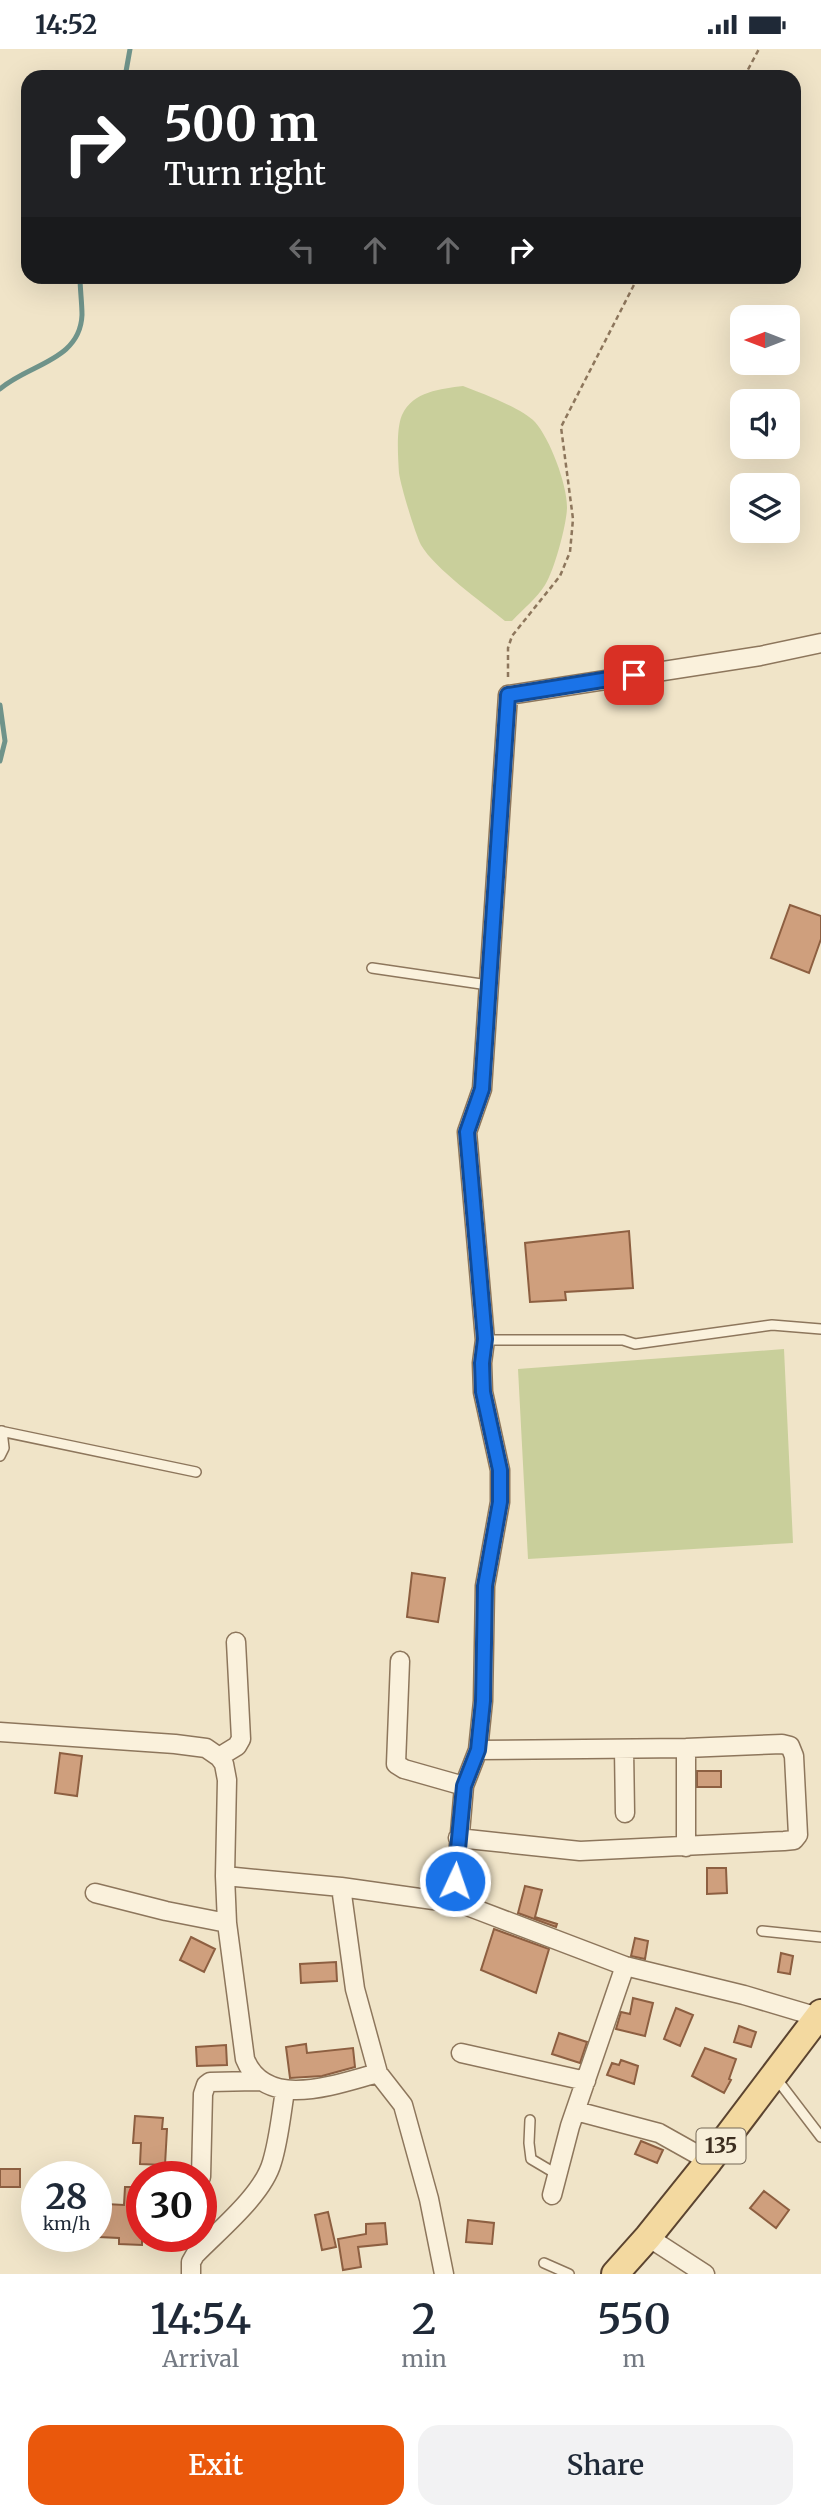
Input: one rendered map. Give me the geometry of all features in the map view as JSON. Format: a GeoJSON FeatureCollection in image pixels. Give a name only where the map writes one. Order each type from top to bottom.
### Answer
{"type":"FeatureCollection","features":[{"type":"Feature","properties":{"kind":"main road","name":"135"},"geometry":{"type":"LineString","coordinates":[[615,2274],[709,2161],[820,2015]]}},
{"type":"Feature","properties":{"kind":"street"},"geometry":{"type":"LineString","coordinates":[[454,1903],[464,1786],[478,1750],[483,1701],[485,1586],[500,1502],[500,1470],[483,1392],[485,1339],[467,1132],[482,1089],[508,695],[760,656],[821,643]]}},
{"type":"Feature","properties":{"kind":"street"},"geometry":{"type":"LineString","coordinates":[[219,1757],[237,1746],[241,1739],[236,1642]]}},
{"type":"Feature","properties":{"kind":"street"},"geometry":{"type":"LineString","coordinates":[[400,1661],[396,1764],[404,1769],[464,1786]]}},
{"type":"Feature","properties":{"kind":"street"},"geometry":{"type":"LineString","coordinates":[[0,1732],[206,1748],[224,1763],[227,1780],[227,1923],[246,2059],[249,2068],[261,2081]]}},
{"type":"Feature","properties":{"kind":"street"},"geometry":{"type":"LineString","coordinates":[[458,1838],[580,1851],[784,1842],[794,1840],[798,1835],[794,1756],[790,1746],[782,1744],[686,1748],[478,1750]]}},
{"type":"Feature","properties":{"kind":"street"},"geometry":{"type":"LineString","coordinates":[[686,1748],[686,1847]]}},
{"type":"Feature","properties":{"kind":"street"},"geometry":{"type":"LineString","coordinates":[[624,1749],[625,1813]]}},
{"type":"Feature","properties":{"kind":"street"},"geometry":{"type":"LineString","coordinates":[[225,1876],[341,1887],[454,1903],[625,1966],[820,2015]]}},
{"type":"Feature","properties":{"kind":"street"},"geometry":{"type":"LineString","coordinates":[[341,1887],[355,1989],[379,2073],[403,2105],[429,2199],[444,2274]]}},
{"type":"Feature","properties":{"kind":"street"},"geometry":{"type":"LineString","coordinates":[[95,1893],[227,1923]]}},
{"type":"Feature","properties":{"kind":"street"},"geometry":{"type":"LineString","coordinates":[[552,2195],[576,2111],[625,1966]]}},
{"type":"Feature","properties":{"kind":"street"},"geometry":{"type":"LineString","coordinates":[[461,2053],[586,2081]]}},
{"type":"Feature","properties":{"kind":"street"},"geometry":{"type":"LineString","coordinates":[[201,2161],[203,2094],[206,2085],[215,2082],[261,2081],[285,2091],[325,2087],[379,2073]]}},
{"type":"Feature","properties":{"kind":"street"},"geometry":{"type":"LineString","coordinates":[[191,2274],[191,2262],[195,2255],[248,2200],[262,2183],[272,2164],[285,2091]]}},
{"type":"Feature","properties":{"kind":"street"},"geometry":{"type":"LineString","coordinates":[[576,2111],[659,2133],[709,2161]]}},
{"type":"Feature","properties":{"kind":"street"},"geometry":{"type":"LineString","coordinates":[[648,2237],[705,2274]]}},
{"type":"Feature","properties":{"kind":"lane"},"geometry":{"type":"LineString","coordinates":[[372,968],[488,985]]}},
{"type":"Feature","properties":{"kind":"lane"},"geometry":{"type":"LineString","coordinates":[[485,1339],[622,1340],[635,1344],[772,1325],[821,1329]]}},
{"type":"Feature","properties":{"kind":"lane"},"geometry":{"type":"LineString","coordinates":[[0,1456],[4,1448],[1,1431],[197,1472]]}},
{"type":"Feature","properties":{"kind":"lane"},"geometry":{"type":"LineString","coordinates":[[762,1931],[821,1937]]}},
{"type":"Feature","properties":{"kind":"lane"},"geometry":{"type":"LineString","coordinates":[[775,2077],[821,2137]]}},
{"type":"Feature","properties":{"kind":"lane"},"geometry":{"type":"LineString","coordinates":[[530,2120],[531,2158],[558,2175]]}},
{"type":"Feature","properties":{"kind":"lane"},"geometry":{"type":"LineString","coordinates":[[544,2263],[569,2274]]}},
{"type":"Feature","properties":{"kind":"path"},"geometry":{"type":"LineString","coordinates":[[748,70],[760,49]]}},
{"type":"Feature","properties":{"kind":"path"},"geometry":{"type":"LineString","coordinates":[[508,695],[508,648],[512,636],[561,576],[570,552],[573,519],[561,427],[634,284]]}},
{"type":"Feature","properties":{"kind":"green space"},"geometry":{"type":"Polygon","coordinates":[[[463,386],[511,406],[535,422],[552,450],[564,486],[566,515],[549,578],[542,590],[512,621],[505,621],[472,595],[428,554],[415,531],[400,480],[398,435],[400,421],[407,407],[428,393],[463,386]]]}},
{"type":"Feature","properties":{"kind":"green space"},"geometry":{"type":"Polygon","coordinates":[[[784,1349],[793,1543],[528,1559],[518,1369],[784,1349]]]}},
{"type":"Feature","properties":{"kind":"building"},"geometry":{"type":"Polygon","coordinates":[[[790,905],[821,916],[821,939],[809,973],[771,958],[790,905]]]}},
{"type":"Feature","properties":{"kind":"building"},"geometry":{"type":"Polygon","coordinates":[[[629,1231],[633,1288],[565,1292],[566,1300],[530,1302],[525,1243],[629,1231]]]}},
{"type":"Feature","properties":{"kind":"building"},"geometry":{"type":"Polygon","coordinates":[[[412,1573],[445,1578],[438,1622],[407,1617],[412,1573]]]}},
{"type":"Feature","properties":{"kind":"building"},"geometry":{"type":"Polygon","coordinates":[[[60,1753],[82,1756],[77,1796],[55,1793],[60,1753]]]}},
{"type":"Feature","properties":{"kind":"building"},"geometry":{"type":"Polygon","coordinates":[[[697,1771],[721,1771],[721,1787],[697,1787],[697,1771]]]}},
{"type":"Feature","properties":{"kind":"building"},"geometry":{"type":"Polygon","coordinates":[[[707,1868],[726,1868],[727,1893],[707,1894],[707,1868]]]}},
{"type":"Feature","properties":{"kind":"building"},"geometry":{"type":"Polygon","coordinates":[[[525,1886],[542,1890],[535,1917],[557,1924],[556,1927],[518,1913],[525,1886]]]}},
{"type":"Feature","properties":{"kind":"building"},"geometry":{"type":"Polygon","coordinates":[[[494,1929],[549,1949],[536,1993],[481,1970],[494,1929]]]}},
{"type":"Feature","properties":{"kind":"building"},"geometry":{"type":"Polygon","coordinates":[[[191,1937],[215,1949],[204,1972],[180,1960],[191,1937]]]}},
{"type":"Feature","properties":{"kind":"building"},"geometry":{"type":"Polygon","coordinates":[[[635,1938],[648,1941],[645,1959],[631,1956],[635,1938]]]}},
{"type":"Feature","properties":{"kind":"building"},"geometry":{"type":"Polygon","coordinates":[[[781,1953],[793,1956],[790,1974],[778,1972],[781,1953]]]}},
{"type":"Feature","properties":{"kind":"building"},"geometry":{"type":"Polygon","coordinates":[[[336,1962],[337,1981],[301,1983],[300,1964],[336,1962]]]}},
{"type":"Feature","properties":{"kind":"building"},"geometry":{"type":"Polygon","coordinates":[[[633,1998],[653,2003],[645,2036],[616,2029],[621,2012],[630,2014],[633,1998]]]}},
{"type":"Feature","properties":{"kind":"building"},"geometry":{"type":"Polygon","coordinates":[[[676,2008],[693,2015],[680,2046],[664,2039],[676,2008]]]}},
{"type":"Feature","properties":{"kind":"building"},"geometry":{"type":"Polygon","coordinates":[[[739,2026],[756,2032],[751,2047],[734,2042],[739,2026]]]}},
{"type":"Feature","properties":{"kind":"building"},"geometry":{"type":"Polygon","coordinates":[[[559,2033],[587,2042],[580,2063],[552,2054],[559,2033]]]}},
{"type":"Feature","properties":{"kind":"building"},"geometry":{"type":"Polygon","coordinates":[[[306,2044],[307,2053],[353,2048],[355,2067],[322,2076],[290,2078],[286,2047],[306,2044]]]}},
{"type":"Feature","properties":{"kind":"building"},"geometry":{"type":"Polygon","coordinates":[[[226,2045],[227,2065],[197,2066],[196,2047],[226,2045]]]}},
{"type":"Feature","properties":{"kind":"building"},"geometry":{"type":"Polygon","coordinates":[[[705,2048],[736,2059],[729,2079],[731,2080],[724,2093],[692,2076],[705,2048]]]}},
{"type":"Feature","properties":{"kind":"building"},"geometry":{"type":"Polygon","coordinates":[[[621,2060],[638,2066],[634,2084],[607,2075],[612,2063],[619,2065],[621,2060]]]}},
{"type":"Feature","properties":{"kind":"building"},"geometry":{"type":"Polygon","coordinates":[[[135,2116],[163,2118],[162,2129],[167,2129],[165,2161],[140,2161],[141,2143],[133,2143],[135,2116]]]}},
{"type":"Feature","properties":{"kind":"building"},"geometry":{"type":"Polygon","coordinates":[[[641,2141],[663,2150],[657,2163],[635,2154],[641,2141]]]}},
{"type":"Feature","properties":{"kind":"building"},"geometry":{"type":"Polygon","coordinates":[[[0,2169],[20,2169],[20,2187],[0,2187],[0,2169]]]}},
{"type":"Feature","properties":{"kind":"building"},"geometry":{"type":"Polygon","coordinates":[[[126,2187],[126,2244],[119,2244],[119,2238],[112,2238],[112,2204],[124,2205],[126,2187]]]}},
{"type":"Feature","properties":{"kind":"building"},"geometry":{"type":"Polygon","coordinates":[[[764,2191],[789,2210],[776,2228],[750,2208],[764,2191]]]}},
{"type":"Feature","properties":{"kind":"building"},"geometry":{"type":"Polygon","coordinates":[[[328,2212],[336,2247],[322,2250],[315,2215],[328,2212]]]}},
{"type":"Feature","properties":{"kind":"building"},"geometry":{"type":"Polygon","coordinates":[[[468,2220],[494,2223],[492,2244],[466,2242],[468,2220]]]}},
{"type":"Feature","properties":{"kind":"building"},"geometry":{"type":"Polygon","coordinates":[[[385,2223],[387,2244],[358,2247],[361,2267],[343,2270],[338,2239],[366,2234],[366,2224],[385,2223]]]}},
{"type":"Feature","properties":{"kind":"waterway"},"geometry":{"type":"LineString","coordinates":[[126,70],[130,49]]}},
{"type":"Feature","properties":{"kind":"waterway"},"geometry":{"type":"LineString","coordinates":[[0,389],[51,360],[72,342],[79,330],[82,315],[80,284]]}},
{"type":"Feature","properties":{"kind":"waterway"},"geometry":{"type":"LineString","coordinates":[[0,705],[5,741],[0,761]]}},
{"type":"Feature","properties":{"kind":"route"},"geometry":{"type":"LineString","coordinates":[[455,1881],[464,1786],[478,1750],[483,1701],[485,1586],[500,1502],[500,1470],[483,1392],[485,1339],[467,1132],[482,1089],[508,695],[634,675]]}}]}
